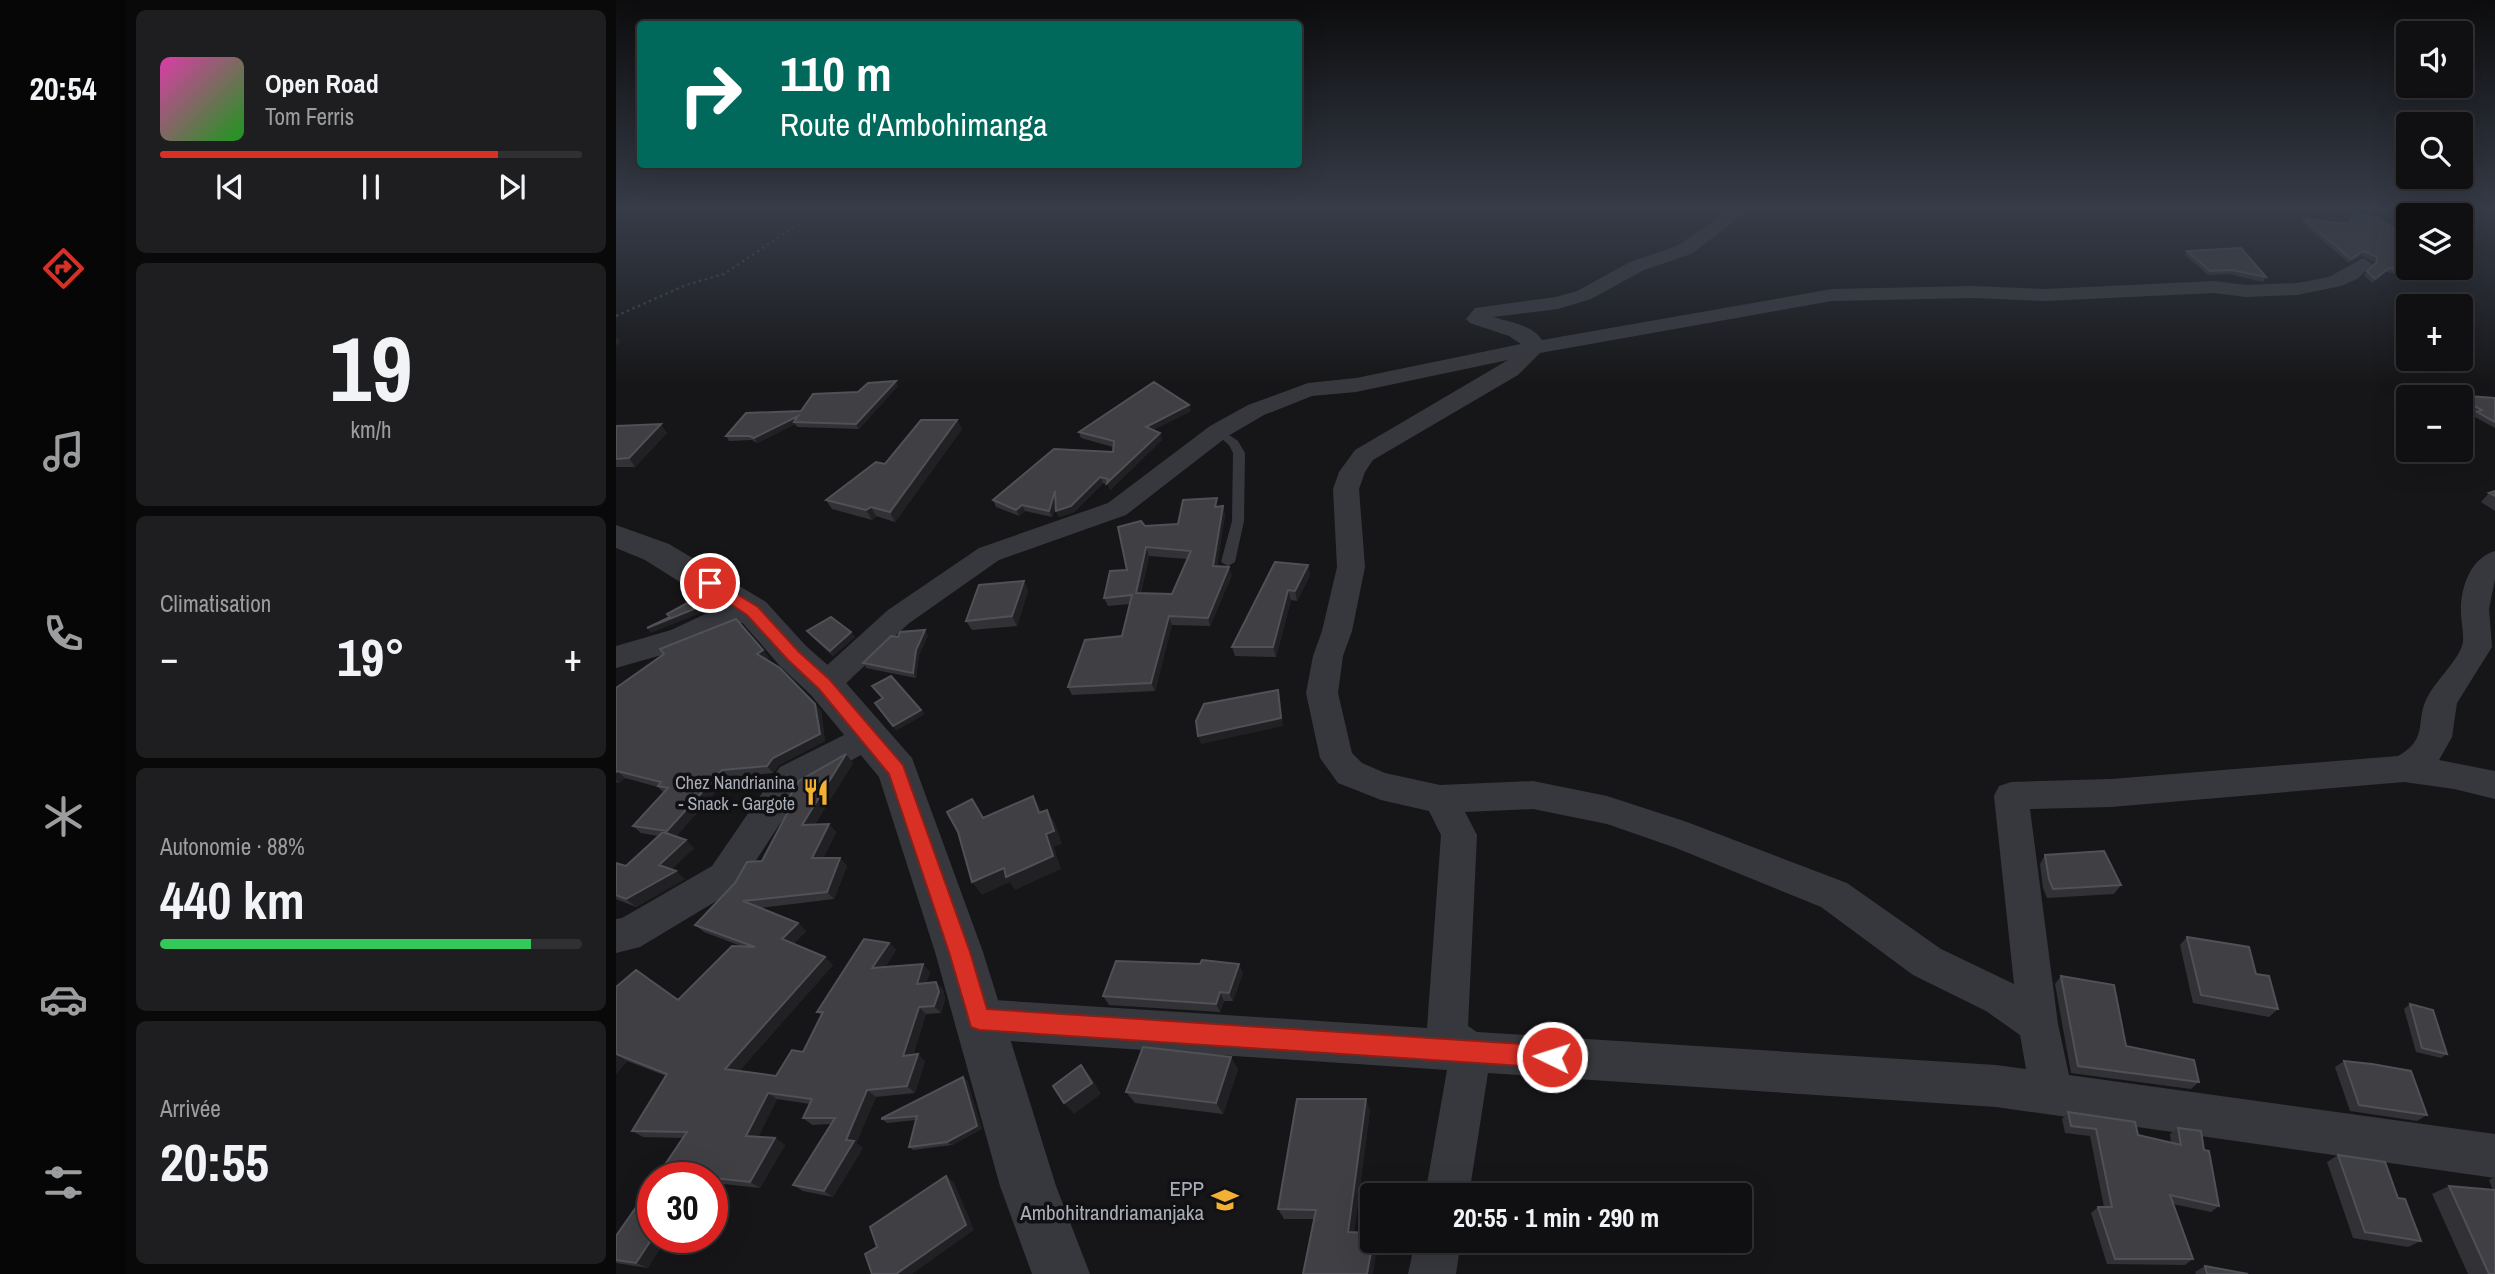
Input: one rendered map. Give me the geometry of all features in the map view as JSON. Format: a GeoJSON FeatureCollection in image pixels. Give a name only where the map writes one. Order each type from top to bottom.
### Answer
{"type":"FeatureCollection","features":[{"type":"Feature","properties":{"kind":"street"},"geometry":{"type":"LineString","coordinates":[[1533,348],[1531,339],[1517,331],[1477,319],[1482,312],[1558,303],[1584,295],[1634,267]]}},
{"type":"Feature","properties":{"kind":"street"},"geometry":{"type":"LineString","coordinates":[[825,685],[898,617],[989,554],[1117,509],[1219,431],[1256,410],[1308,390],[1356,385],[1533,348],[1832,295],[1973,292],[2045,295],[2214,286],[2246,290],[2297,289],[2334,282],[2359,267]]}},
{"type":"Feature","properties":{"kind":"street"},"geometry":{"type":"LineString","coordinates":[[1533,348],[1510,370],[1364,455],[1352,472],[1346,489],[1351,568],[1337,631],[1328,656],[1322,693],[1337,758],[1350,773],[1381,786],[1440,799],[1533,795],[1607,810],[1686,837],[1834,895],[1927,962],[2000,998],[2038,1024]]}},
{"type":"Feature","properties":{"kind":"street"},"geometry":{"type":"LineString","coordinates":[[616,536],[657,552],[753,611],[793,656],[825,685],[897,771],[959,952],[1028,1186],[1061,1274]]}},
{"type":"Feature","properties":{"kind":"street"},"geometry":{"type":"LineString","coordinates":[[2404,769],[2423,758],[2437,737],[2441,701],[2477,647],[2475,609],[2480,579],[2495,560]]}},
{"type":"Feature","properties":{"kind":"street"},"geometry":{"type":"LineString","coordinates":[[616,657],[657,647],[693,633],[731,613],[753,611]]}},
{"type":"Feature","properties":{"kind":"street"},"geometry":{"type":"LineString","coordinates":[[616,936],[627,935],[725,877],[792,777],[866,737]]}},
{"type":"Feature","properties":{"kind":"street"},"geometry":{"type":"LineString","coordinates":[[2052,1094],[2038,1024],[2011,796],[2124,792],[2404,769],[2454,775],[2495,785]]}},
{"type":"Feature","properties":{"kind":"street"},"geometry":{"type":"LineString","coordinates":[[1440,799],[1459,835],[1447,1036],[1471,1051]]}},
{"type":"Feature","properties":{"kind":"street"},"geometry":{"type":"LineString","coordinates":[[979,1019],[1996,1086],[2495,1156]]}},
{"type":"Feature","properties":{"kind":"street"},"geometry":{"type":"LineString","coordinates":[[1449,1183],[1471,1051]]}},
{"type":"Feature","properties":{"kind":"street"},"geometry":{"type":"LineString","coordinates":[[1432,1274],[1436,1253]]}},
{"type":"Feature","properties":{"kind":"lane"},"geometry":{"type":"LineString","coordinates":[[1219,431],[1234,443],[1240,453],[1238,521],[1228,562]]}},
{"type":"Feature","properties":{"kind":"path"},"geometry":{"type":"LineString","coordinates":[[616,316],[686,285],[724,274],[735,267]]}},
{"type":"Feature","properties":{"kind":"building"},"geometry":{"type":"Polygon","coordinates":[[[2206,267],[2258,267],[2266,277],[2231,270],[2210,271],[2206,267]]]}},
{"type":"Feature","properties":{"kind":"building"},"geometry":{"type":"Polygon","coordinates":[[[2371,267],[2396,267],[2389,268],[2375,279],[2367,271],[2371,267]]]}},
{"type":"Feature","properties":{"kind":"building"},"geometry":{"type":"Polygon","coordinates":[[[896,381],[856,424],[794,422],[798,416],[754,438],[726,436],[746,413],[801,411],[813,394],[858,392],[868,383],[896,381]]]}},
{"type":"Feature","properties":{"kind":"building"},"geometry":{"type":"Polygon","coordinates":[[[1154,382],[1189,405],[1146,427],[1160,433],[1107,483],[1108,479],[1100,477],[1071,506],[1056,511],[1055,491],[1049,511],[1022,505],[1016,510],[993,500],[1054,449],[1113,452],[1114,441],[1079,432],[1154,382]]]}},
{"type":"Feature","properties":{"kind":"building"},"geometry":{"type":"Polygon","coordinates":[[[2473,396],[2495,398],[2495,422],[2477,412],[2482,410],[2473,405],[2473,396]]]}},
{"type":"Feature","properties":{"kind":"building"},"geometry":{"type":"Polygon","coordinates":[[[921,420],[957,420],[890,512],[871,507],[866,510],[826,500],[876,462],[885,464],[921,420]]]}},
{"type":"Feature","properties":{"kind":"building"},"geometry":{"type":"Polygon","coordinates":[[[661,424],[629,458],[616,459],[616,426],[661,424]]]}},
{"type":"Feature","properties":{"kind":"building"},"geometry":{"type":"Polygon","coordinates":[[[1217,498],[1215,507],[1223,506],[1213,566],[1229,567],[1208,618],[1169,616],[1151,683],[1068,687],[1085,640],[1122,636],[1132,595],[1104,598],[1110,571],[1127,570],[1118,527],[1141,521],[1145,526],[1178,524],[1183,500],[1217,498]],[[1146,547],[1136,593],[1172,594],[1191,551],[1146,547]]]}},
{"type":"Feature","properties":{"kind":"building"},"geometry":{"type":"Polygon","coordinates":[[[1275,562],[1308,565],[1295,591],[1288,590],[1273,647],[1232,647],[1275,562]]]}},
{"type":"Feature","properties":{"kind":"building"},"geometry":{"type":"Polygon","coordinates":[[[1024,581],[1012,616],[966,621],[979,585],[1024,581]]]}},
{"type":"Feature","properties":{"kind":"building"},"geometry":{"type":"Polygon","coordinates":[[[691,601],[699,607],[647,628],[670,617],[667,614],[691,601]]]}},
{"type":"Feature","properties":{"kind":"building"},"geometry":{"type":"Polygon","coordinates":[[[831,617],[851,632],[830,651],[807,631],[831,617]]]}},
{"type":"Feature","properties":{"kind":"building"},"geometry":{"type":"Polygon","coordinates":[[[736,619],[763,650],[757,654],[780,668],[815,704],[820,734],[773,758],[767,766],[722,770],[667,831],[633,826],[668,788],[658,786],[661,782],[616,772],[616,688],[664,654],[660,649],[736,619]]]}},
{"type":"Feature","properties":{"kind":"building"},"geometry":{"type":"Polygon","coordinates":[[[925,630],[916,650],[913,673],[863,663],[891,636],[898,637],[900,632],[925,630]]]}},
{"type":"Feature","properties":{"kind":"building"},"geometry":{"type":"Polygon","coordinates":[[[891,676],[921,710],[893,726],[875,703],[883,698],[872,686],[891,676]]]}},
{"type":"Feature","properties":{"kind":"building"},"geometry":{"type":"Polygon","coordinates":[[[1278,690],[1281,718],[1198,736],[1196,721],[1204,704],[1278,690]]]}},
{"type":"Feature","properties":{"kind":"building"},"geometry":{"type":"Polygon","coordinates":[[[846,754],[802,825],[829,824],[812,858],[840,858],[827,892],[743,901],[798,923],[782,939],[825,957],[725,1069],[776,1076],[792,1050],[803,1052],[823,1012],[817,1012],[864,939],[889,943],[872,968],[923,964],[917,984],[936,982],[939,992],[934,1006],[919,1007],[903,1056],[918,1054],[907,1086],[867,1090],[846,1140],[854,1141],[824,1191],[793,1185],[835,1118],[803,1118],[812,1099],[768,1093],[746,1136],[775,1138],[750,1182],[728,1180],[728,1162],[667,1162],[687,1132],[632,1131],[667,1074],[616,1054],[616,987],[636,970],[678,1000],[732,946],[755,947],[695,925],[735,883],[747,862],[762,861],[791,806],[784,806],[799,781],[846,754]]]}},
{"type":"Feature","properties":{"kind":"building"},"geometry":{"type":"Polygon","coordinates":[[[1033,796],[1039,813],[1047,810],[1054,831],[1046,834],[1053,856],[1006,877],[1004,868],[972,882],[958,832],[947,812],[972,799],[983,818],[1033,796]]]}},
{"type":"Feature","properties":{"kind":"building"},"geometry":{"type":"Polygon","coordinates":[[[663,832],[686,840],[659,865],[676,871],[626,899],[616,895],[616,863],[626,866],[663,832]]]}},
{"type":"Feature","properties":{"kind":"building"},"geometry":{"type":"Polygon","coordinates":[[[2104,851],[2121,885],[2053,889],[2045,855],[2104,851]]]}},
{"type":"Feature","properties":{"kind":"building"},"geometry":{"type":"Polygon","coordinates":[[[2187,937],[2249,947],[2256,974],[2269,976],[2278,1009],[2201,995],[2187,937]]]}},
{"type":"Feature","properties":{"kind":"building"},"geometry":{"type":"Polygon","coordinates":[[[1202,960],[1239,964],[1229,993],[1220,992],[1216,1004],[1103,996],[1116,961],[1200,964],[1202,960]]]}},
{"type":"Feature","properties":{"kind":"building"},"geometry":{"type":"Polygon","coordinates":[[[2061,976],[2114,985],[2126,1046],[2194,1060],[2199,1082],[2078,1066],[2061,976]]]}},
{"type":"Feature","properties":{"kind":"building"},"geometry":{"type":"Polygon","coordinates":[[[2410,1004],[2433,1010],[2447,1054],[2422,1048],[2410,1004]]]}},
{"type":"Feature","properties":{"kind":"building"},"geometry":{"type":"Polygon","coordinates":[[[1143,1047],[1231,1057],[1216,1103],[1126,1092],[1143,1047]]]}},
{"type":"Feature","properties":{"kind":"building"},"geometry":{"type":"Polygon","coordinates":[[[2344,1061],[2411,1071],[2427,1115],[2359,1105],[2344,1061]]]}},
{"type":"Feature","properties":{"kind":"building"},"geometry":{"type":"Polygon","coordinates":[[[1081,1065],[1092,1083],[1064,1103],[1053,1086],[1081,1065]]]}},
{"type":"Feature","properties":{"kind":"building"},"geometry":{"type":"Polygon","coordinates":[[[963,1077],[977,1126],[947,1142],[909,1147],[917,1116],[882,1119],[882,1118],[963,1077]]]}},
{"type":"Feature","properties":{"kind":"building"},"geometry":{"type":"Polygon","coordinates":[[[1297,1099],[1366,1099],[1348,1232],[1360,1232],[1360,1253],[1371,1253],[1367,1274],[1303,1274],[1316,1210],[1278,1209],[1297,1099]]]}},
{"type":"Feature","properties":{"kind":"building"},"geometry":{"type":"Polygon","coordinates":[[[2068,1112],[2135,1122],[2138,1135],[2181,1145],[2178,1128],[2201,1131],[2204,1150],[2209,1151],[2219,1206],[2170,1195],[2193,1259],[2115,1259],[2098,1207],[2112,1207],[2096,1129],[2071,1126],[2068,1112]]]}},
{"type":"Feature","properties":{"kind":"building"},"geometry":{"type":"Polygon","coordinates":[[[2338,1155],[2385,1162],[2398,1198],[2405,1199],[2421,1241],[2365,1232],[2338,1155]]]}},
{"type":"Feature","properties":{"kind":"building"},"geometry":{"type":"Polygon","coordinates":[[[946,1176],[966,1225],[896,1274],[872,1274],[865,1254],[877,1247],[870,1227],[946,1176]]]}},
{"type":"Feature","properties":{"kind":"building"},"geometry":{"type":"Polygon","coordinates":[[[2449,1186],[2495,1190],[2495,1274],[2489,1274],[2449,1186]]]}},
{"type":"Feature","properties":{"kind":"building"},"geometry":{"type":"Polygon","coordinates":[[[637,1206],[637,1253],[643,1253],[636,1263],[616,1260],[616,1236],[637,1206]]]}},
{"type":"Feature","properties":{"kind":"building"},"geometry":{"type":"Polygon","coordinates":[[[2205,1266],[2248,1274],[2207,1274],[2205,1266]]]}},
{"type":"Feature","properties":{"kind":"place","name":"Chez Nandrianina - Snack - Gargote"},"geometry":{"type":"Point","coordinates":[816,792]}},
{"type":"Feature","properties":{"kind":"place","name":"EPP Ambohitrandriamanjaka"},"geometry":{"type":"Point","coordinates":[1225,1200]}},
{"type":"Feature","properties":{"kind":"route"},"geometry":{"type":"LineString","coordinates":[[710,583],[753,611],[793,656],[825,685],[897,771],[979,1019],[1552,1057]]}}]}
